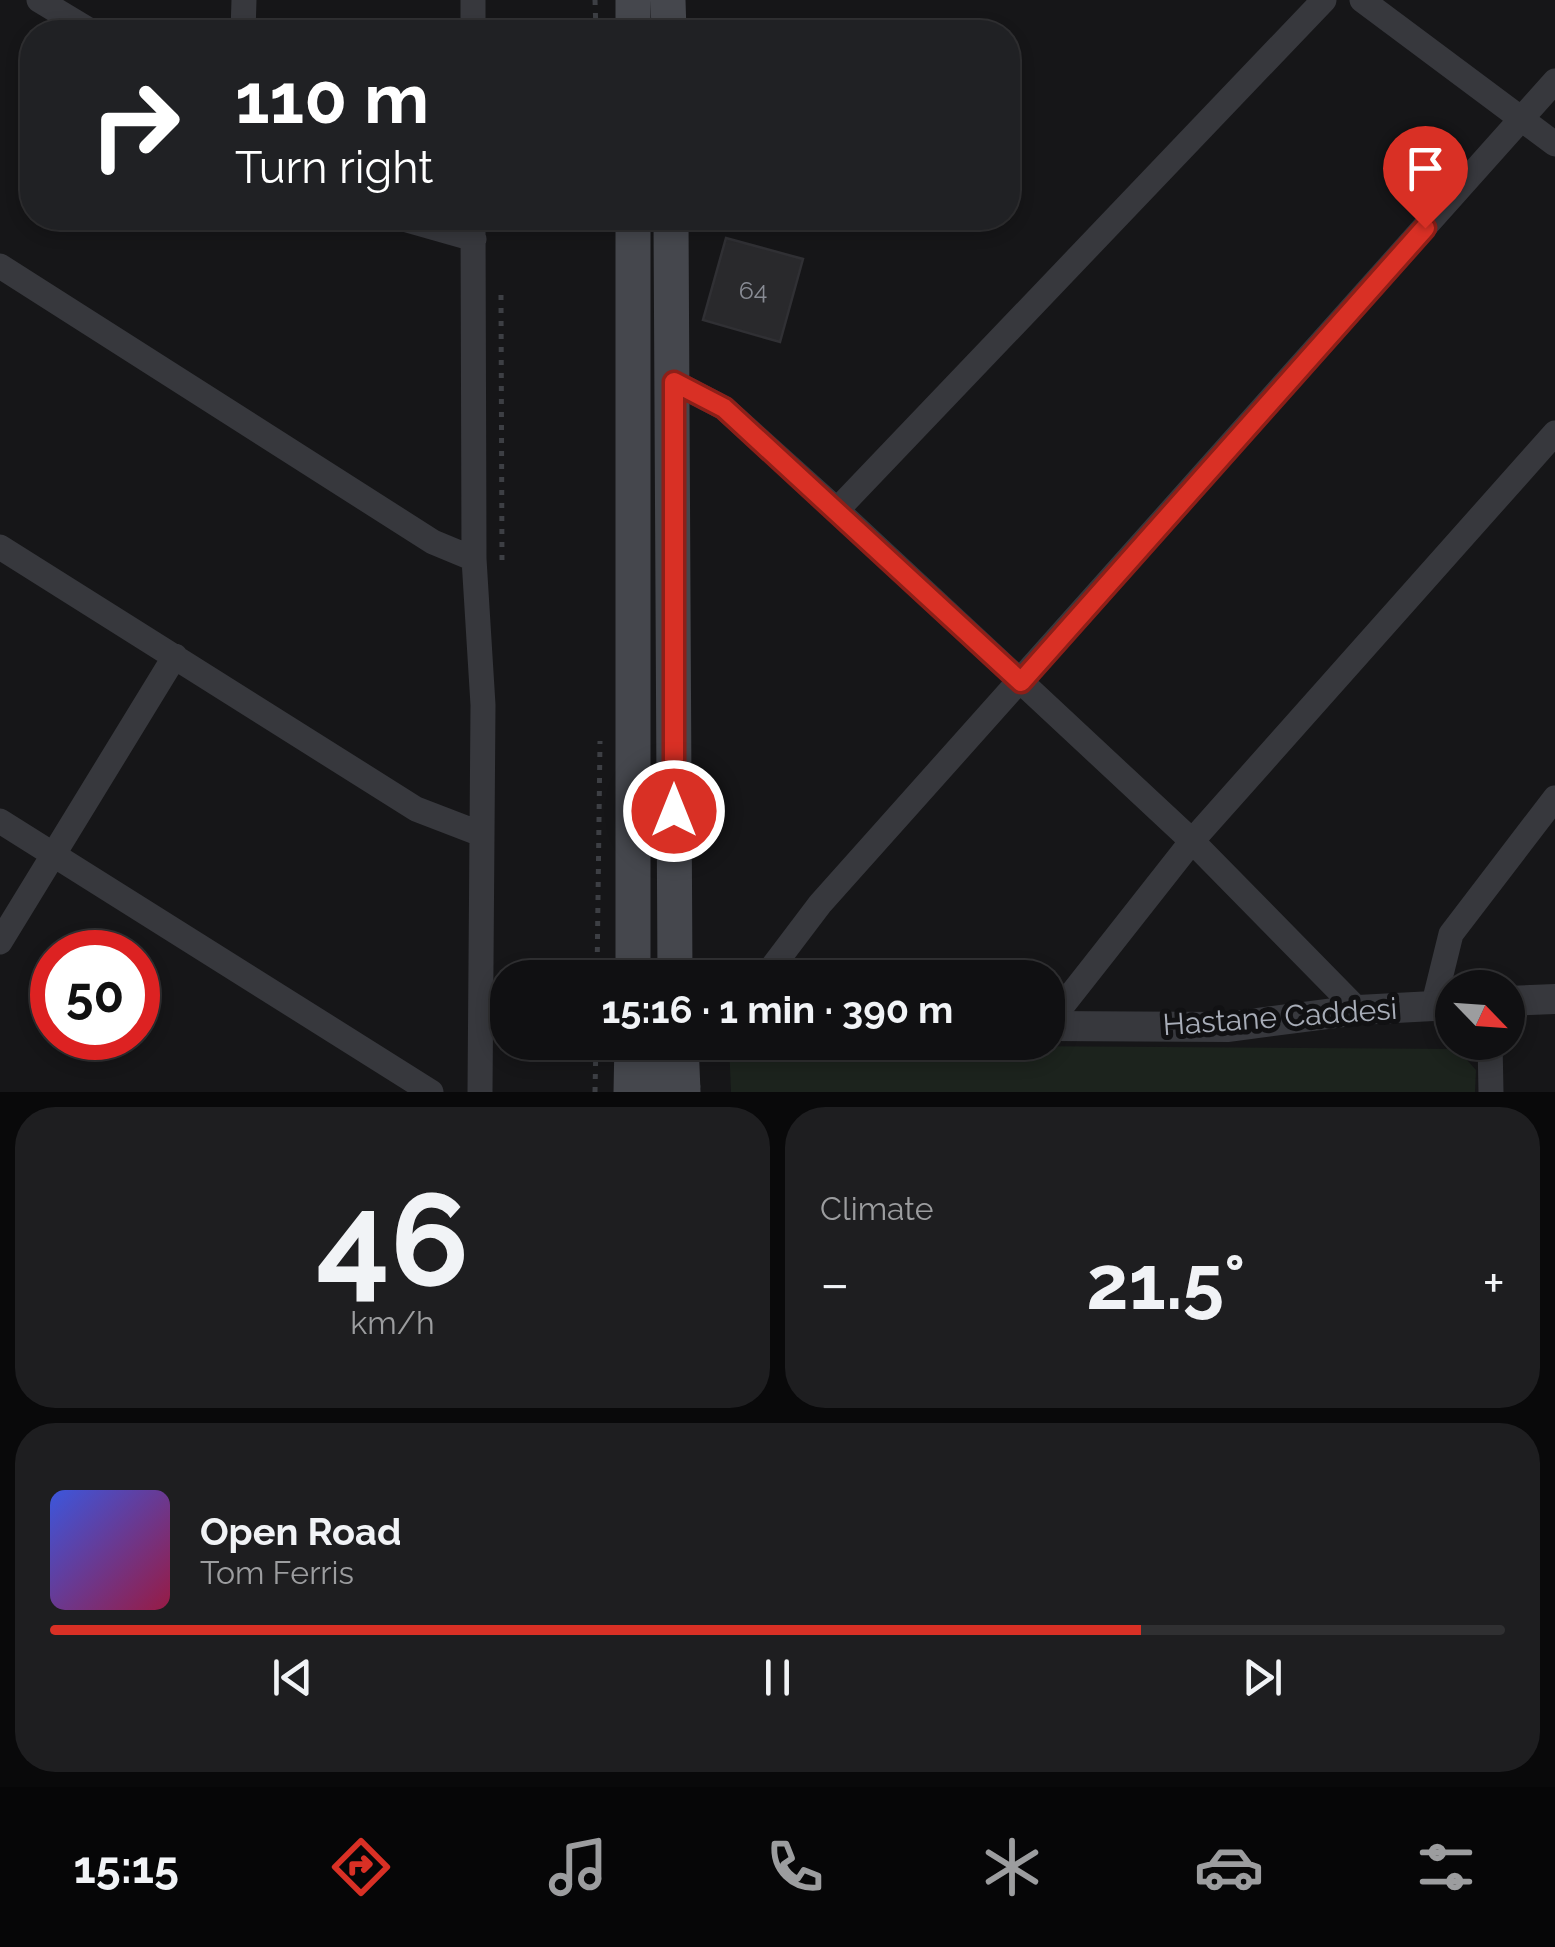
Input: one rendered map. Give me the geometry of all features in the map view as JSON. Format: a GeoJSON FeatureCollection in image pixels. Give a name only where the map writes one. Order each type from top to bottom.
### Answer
{"type":"FeatureCollection","features":[{"type":"Feature","properties":{"kind":"main road"},"geometry":{"type":"LineString","coordinates":[[633,230],[634,960]]}},
{"type":"Feature","properties":{"kind":"main road"},"geometry":{"type":"LineString","coordinates":[[672,230],[674,960]]}},
{"type":"Feature","properties":{"kind":"main road"},"geometry":{"type":"LineString","coordinates":[[632,1060],[632,1092]]}},
{"type":"Feature","properties":{"kind":"main road"},"geometry":{"type":"LineString","coordinates":[[682,1060],[683,1089]]}},
{"type":"Feature","properties":{"kind":"main road"},"geometry":{"type":"LineString","coordinates":[[632,1092],[658,1073],[670,1076],[683,1089]]}},
{"type":"Feature","properties":{"kind":"street"},"geometry":{"type":"LineString","coordinates":[[39,0],[72,20]]}},
{"type":"Feature","properties":{"kind":"street"},"geometry":{"type":"LineString","coordinates":[[838,510],[1324,0]]}},
{"type":"Feature","properties":{"kind":"street"},"geometry":{"type":"LineString","coordinates":[[1362,0],[1555,144]]}},
{"type":"Feature","properties":{"kind":"street"},"geometry":{"type":"LineString","coordinates":[[778,960],[820,904],[1555,81]]}},
{"type":"Feature","properties":{"kind":"street"},"geometry":{"type":"LineString","coordinates":[[474,230],[474,559],[483,705],[480,1092]]}},
{"type":"Feature","properties":{"kind":"street"},"geometry":{"type":"LineString","coordinates":[[0,266],[434,542],[474,559]]}},
{"type":"Feature","properties":{"kind":"street"},"geometry":{"type":"LineString","coordinates":[[674,382],[724,408],[838,510],[1192,841],[1358,1010]]}},
{"type":"Feature","properties":{"kind":"street"},"geometry":{"type":"LineString","coordinates":[[1065,1003],[1192,841],[1555,433]]}},
{"type":"Feature","properties":{"kind":"street"},"geometry":{"type":"LineString","coordinates":[[0,547],[416,809],[481,834]]}},
{"type":"Feature","properties":{"kind":"street"},"geometry":{"type":"LineString","coordinates":[[0,942],[176,656]]}},
{"type":"Feature","properties":{"kind":"street"},"geometry":{"type":"LineString","coordinates":[[1447,970],[1451,934],[1555,798]]}},
{"type":"Feature","properties":{"kind":"street"},"geometry":{"type":"LineString","coordinates":[[0,821],[431,1092]]}},
{"type":"Feature","properties":{"kind":"street"},"geometry":{"type":"LineString","coordinates":[[1525,1001],[1555,1000]]}},
{"type":"Feature","properties":{"kind":"street","name":"Hastane Caddesi"},"geometry":{"type":"LineString","coordinates":[[1065,1025],[1227,1026],[1358,1010],[1435,1006]]}},
{"type":"Feature","properties":{"kind":"street"},"geometry":{"type":"LineString","coordinates":[[1490,1060],[1491,1092]]}},
{"type":"Feature","properties":{"kind":"path"},"geometry":{"type":"LineString","coordinates":[[595,1092],[596,1060]]}},
{"type":"Feature","properties":{"kind":"shaded area"},"geometry":{"type":"Polygon","coordinates":[[[1065,1046],[1435,1049],[1435,1060],[1467,1060],[1476,1070],[1475,1092],[731,1092],[730,1060],[1065,1060],[1065,1046]]]}},
{"type":"Feature","properties":{"kind":"building"},"geometry":{"type":"Polygon","coordinates":[[[726,238],[803,259],[780,342],[703,320],[726,238]]]}},
{"type":"Feature","properties":{"kind":"route"},"geometry":{"type":"LineString","coordinates":[[674,811],[674,382],[724,408],[1021,682],[1425,228]]}}]}
